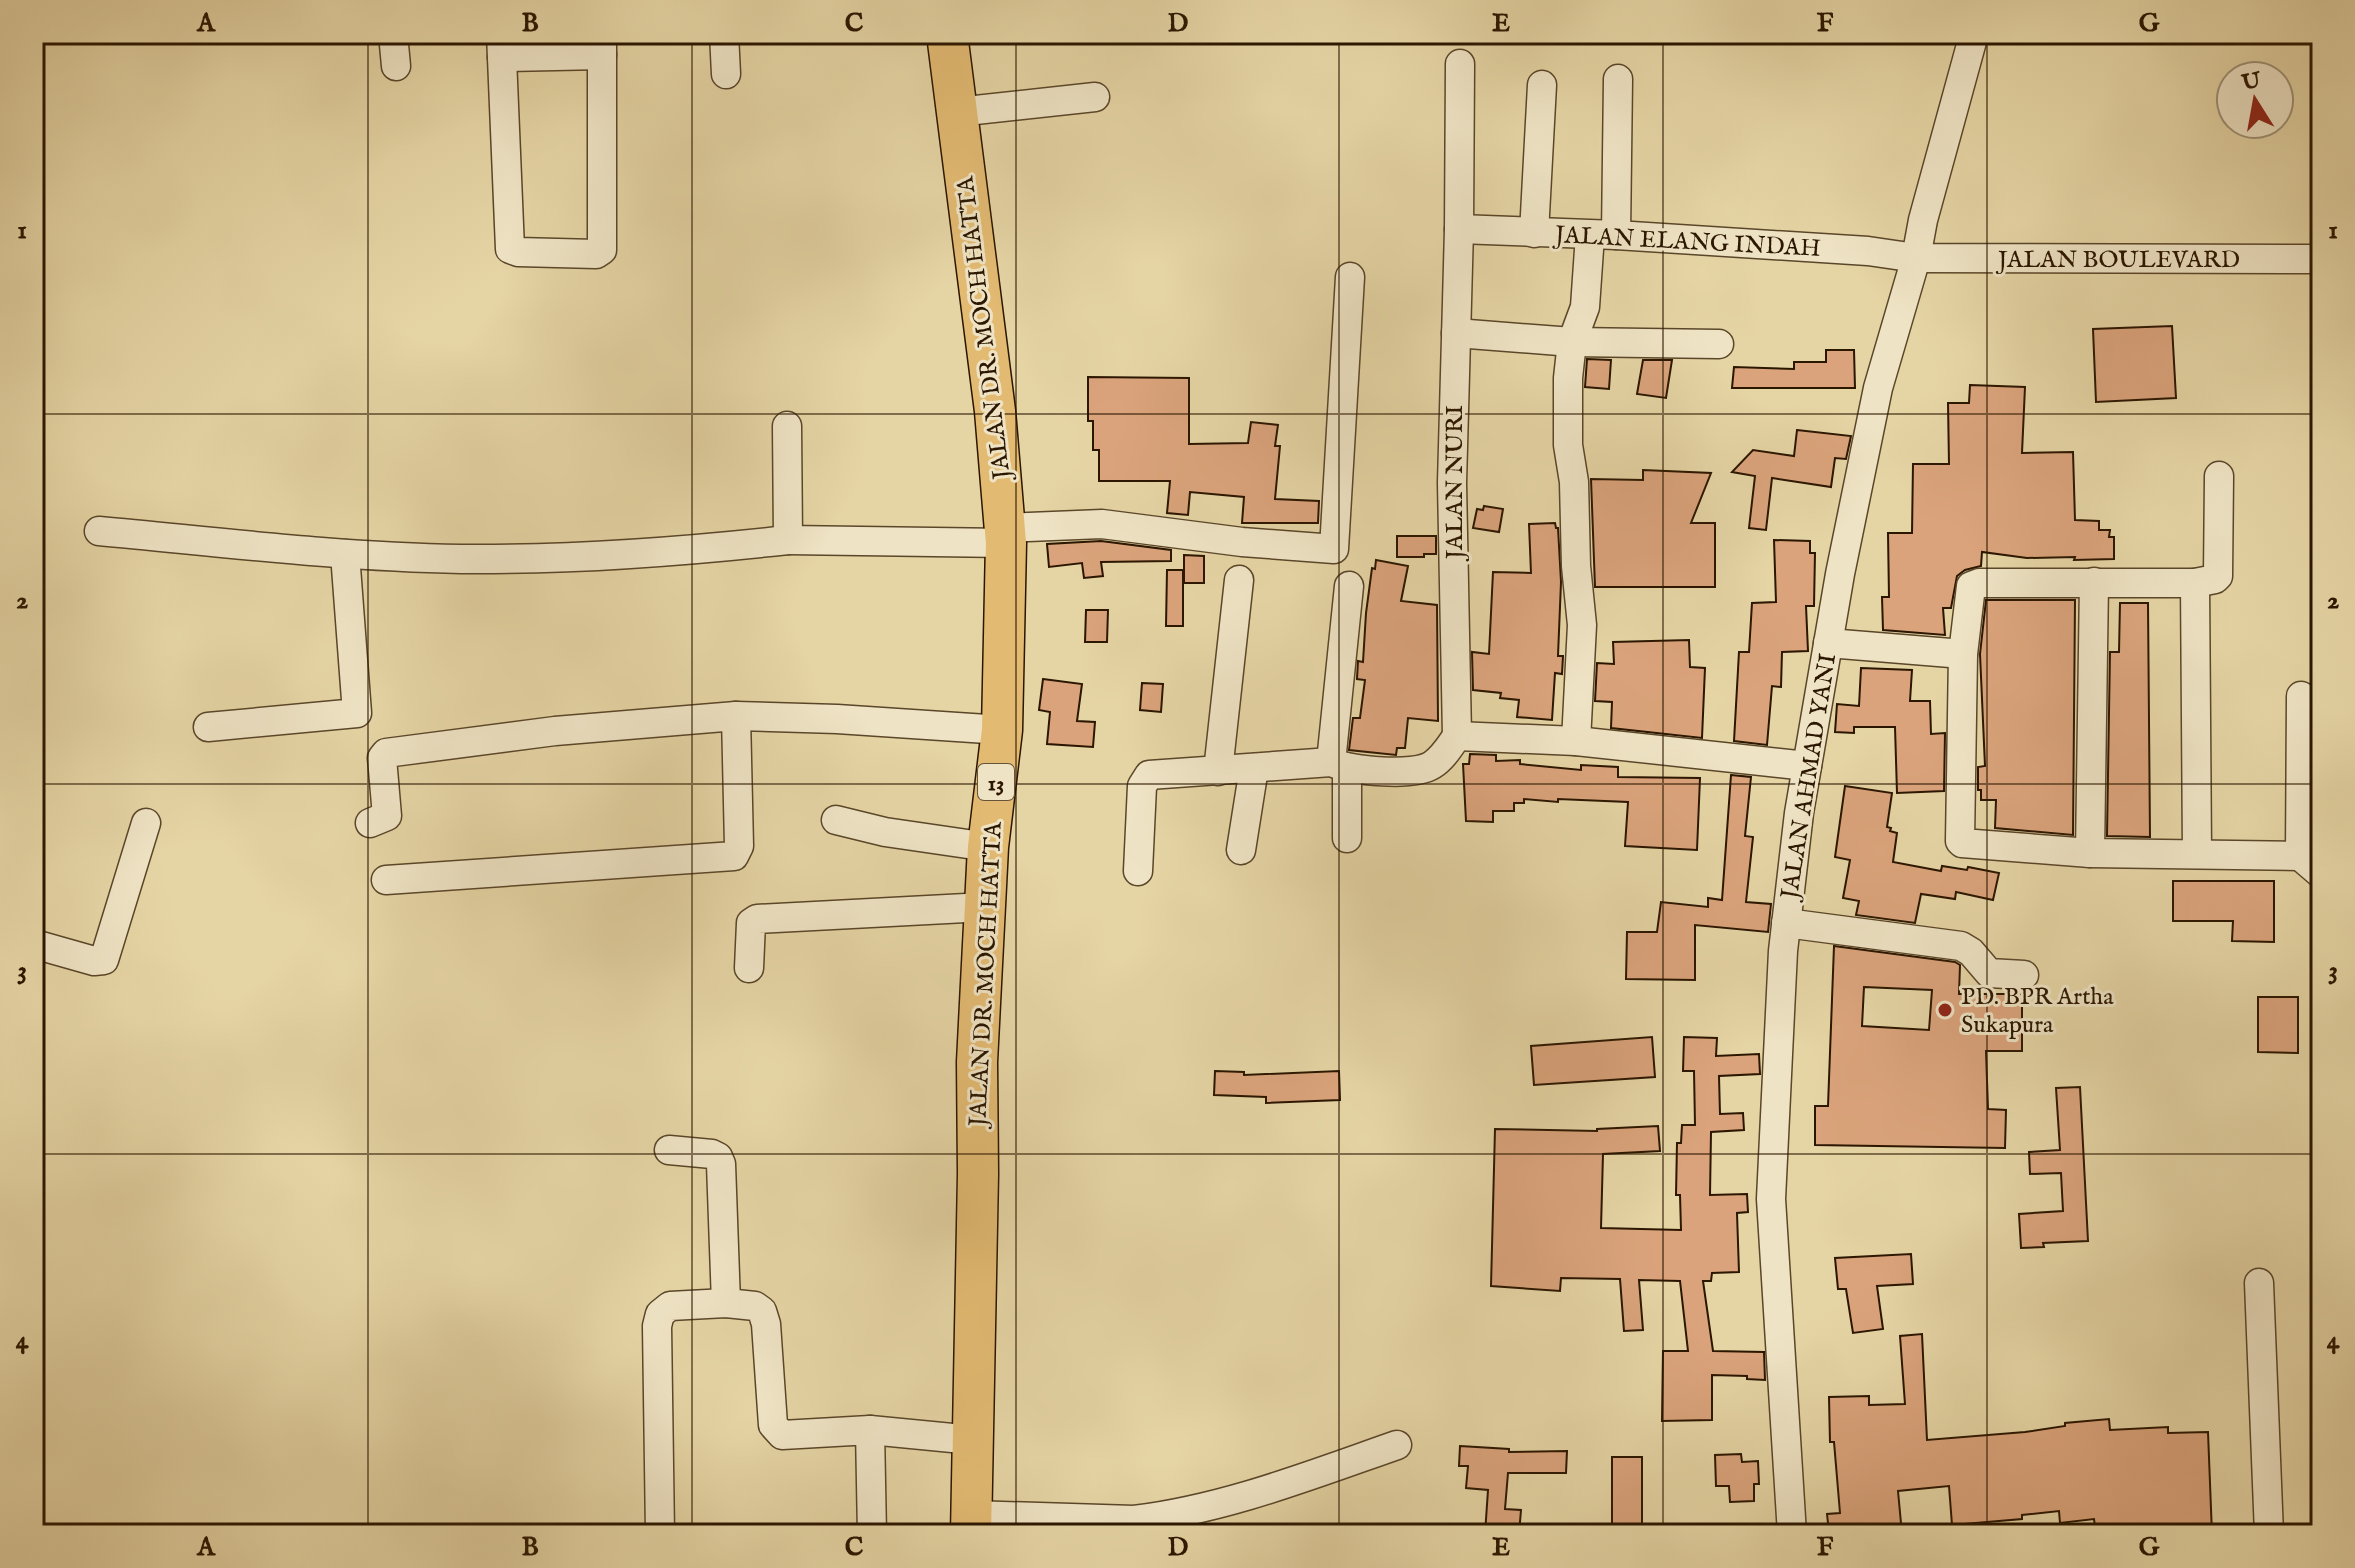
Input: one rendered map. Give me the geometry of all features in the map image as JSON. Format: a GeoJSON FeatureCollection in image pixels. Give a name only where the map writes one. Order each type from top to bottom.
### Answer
{"type":"FeatureCollection","features":[{"type":"Feature","properties":{"kind":"highway","name":"JALAN DR. MOCH HATTA"},"geometry":{"type":"LineString","coordinates":[[947,34],[995,411],[1006,536],[1002,730],[988,847],[977,1062],[971,1524]]}},
{"type":"Feature","properties":{"kind":"street"},"geometry":{"type":"LineString","coordinates":[[393,34],[396,66]]}},
{"type":"Feature","properties":{"kind":"street"},"geometry":{"type":"LineString","coordinates":[[724,34],[726,74]]}},
{"type":"Feature","properties":{"kind":"street","name":"JALAN AHMAD YANI"},"geometry":{"type":"LineString","coordinates":[[1792,1534],[1771,1199],[1786,923],[1807,766],[1828,643],[1878,388],[1916,258],[1923,220],[1974,34]]}},
{"type":"Feature","properties":{"kind":"street"},"geometry":{"type":"LineString","coordinates":[[602,44],[602,250],[596,254],[518,252],[510,249],[502,45],[602,44]]}},
{"type":"Feature","properties":{"kind":"street","name":"JALAN NURI"},"geometry":{"type":"LineString","coordinates":[[1457,736],[1452,483],[1460,64]]}},
{"type":"Feature","properties":{"kind":"street"},"geometry":{"type":"LineString","coordinates":[[1576,741],[1582,625],[1576,566],[1574,482],[1568,445],[1568,378],[1572,342],[1585,307],[1603,235],[1618,79]]}},
{"type":"Feature","properties":{"kind":"street"},"geometry":{"type":"LineString","coordinates":[[1534,233],[1542,85]]}},
{"type":"Feature","properties":{"kind":"street"},"geometry":{"type":"LineString","coordinates":[[957,112],[1095,97]]}},
{"type":"Feature","properties":{"kind":"street","name":"JALAN ELANG INDAH"},"geometry":{"type":"LineString","coordinates":[[1459,229],[1868,251],[1916,258]]}},
{"type":"Feature","properties":{"kind":"street","name":"JALAN BOULEVARD"},"geometry":{"type":"LineString","coordinates":[[1916,258],[2321,259]]}},
{"type":"Feature","properties":{"kind":"street"},"geometry":{"type":"LineString","coordinates":[[99,531],[345,554],[461,559],[652,555],[788,540],[1006,536],[1102,524],[1242,542],[1334,549],[1350,277]]}},
{"type":"Feature","properties":{"kind":"street"},"geometry":{"type":"LineString","coordinates":[[1456,333],[1572,342],[1719,344]]}},
{"type":"Feature","properties":{"kind":"street"},"geometry":{"type":"LineString","coordinates":[[787,426],[788,540]]}},
{"type":"Feature","properties":{"kind":"street"},"geometry":{"type":"LineString","coordinates":[[2219,476],[2218,576],[2215,579],[2195,583],[1974,585],[1963,654],[1960,841],[2090,853],[2197,854],[2311,865],[2311,785],[2301,696]]}},
{"type":"Feature","properties":{"kind":"street"},"geometry":{"type":"LineString","coordinates":[[208,727],[357,713],[345,554]]}},
{"type":"Feature","properties":{"kind":"street"},"geometry":{"type":"LineString","coordinates":[[1218,771],[1239,580]]}},
{"type":"Feature","properties":{"kind":"street"},"geometry":{"type":"LineString","coordinates":[[2090,853],[2094,582]]}},
{"type":"Feature","properties":{"kind":"street"},"geometry":{"type":"LineString","coordinates":[[2195,583],[2197,854]]}},
{"type":"Feature","properties":{"kind":"street"},"geometry":{"type":"LineString","coordinates":[[1347,838],[1339,766],[1349,586]]}},
{"type":"Feature","properties":{"kind":"street"},"geometry":{"type":"LineString","coordinates":[[1828,643],[1963,654]]}},
{"type":"Feature","properties":{"kind":"street"},"geometry":{"type":"LineString","coordinates":[[370,823],[387,816],[382,758],[386,753],[555,731],[736,716],[1002,730]]}},
{"type":"Feature","properties":{"kind":"street"},"geometry":{"type":"LineString","coordinates":[[386,880],[734,856],[739,846],[736,716]]}},
{"type":"Feature","properties":{"kind":"street"},"geometry":{"type":"LineString","coordinates":[[1138,871],[1142,786],[1149,775],[1339,766],[1417,770],[1427,768],[1443,757],[1457,736],[1576,741],[1807,766]]}},
{"type":"Feature","properties":{"kind":"street"},"geometry":{"type":"LineString","coordinates":[[1241,850],[1254,768]]}},
{"type":"Feature","properties":{"kind":"street"},"geometry":{"type":"LineString","coordinates":[[836,820],[885,832],[988,847]]}},
{"type":"Feature","properties":{"kind":"street"},"geometry":{"type":"LineString","coordinates":[[34,944],[94,961],[104,960],[146,823]]}},
{"type":"Feature","properties":{"kind":"street"},"geometry":{"type":"LineString","coordinates":[[749,968],[751,923],[757,919],[985,907]]}},
{"type":"Feature","properties":{"kind":"street"},"geometry":{"type":"LineString","coordinates":[[1786,923],[1961,946],[1971,952],[1989,973],[2024,975]]}},
{"type":"Feature","properties":{"kind":"street"},"geometry":{"type":"LineString","coordinates":[[669,1150],[712,1154],[718,1157],[721,1164],[726,1303]]}},
{"type":"Feature","properties":{"kind":"street"},"geometry":{"type":"LineString","coordinates":[[2259,1283],[2269,1534]]}},
{"type":"Feature","properties":{"kind":"street"},"geometry":{"type":"LineString","coordinates":[[660,1534],[657,1326],[660,1314],[670,1306],[726,1303],[755,1306],[762,1311],[766,1324],[773,1425],[782,1435],[870,1430],[973,1440]]}},
{"type":"Feature","properties":{"kind":"street"},"geometry":{"type":"LineString","coordinates":[[870,1430],[872,1534]]}},
{"type":"Feature","properties":{"kind":"street"},"geometry":{"type":"LineString","coordinates":[[971,1524],[1159,1517],[1268,1490],[1397,1445]]}},
{"type":"Feature","properties":{"kind":"building"},"geometry":{"type":"Polygon","coordinates":[[[2172,326],[2176,398],[2096,402],[2093,329],[2172,326]]]}},
{"type":"Feature","properties":{"kind":"building"},"geometry":{"type":"Polygon","coordinates":[[[1826,350],[1854,350],[1855,388],[1732,388],[1734,367],[1794,369],[1794,362],[1826,362],[1826,350]]]}},
{"type":"Feature","properties":{"kind":"building"},"geometry":{"type":"Polygon","coordinates":[[[1587,359],[1611,360],[1609,389],[1585,387],[1587,359]]]}},
{"type":"Feature","properties":{"kind":"building"},"geometry":{"type":"Polygon","coordinates":[[[1643,360],[1672,360],[1666,398],[1637,394],[1643,360]]]}},
{"type":"Feature","properties":{"kind":"building"},"geometry":{"type":"Polygon","coordinates":[[[1088,377],[1189,378],[1189,444],[1248,443],[1251,422],[1278,425],[1275,446],[1280,446],[1275,499],[1319,501],[1318,523],[1242,523],[1244,497],[1190,492],[1188,515],[1167,513],[1170,481],[1099,481],[1099,450],[1093,450],[1093,421],[1088,421],[1088,377]]]}},
{"type":"Feature","properties":{"kind":"building"},"geometry":{"type":"Polygon","coordinates":[[[1970,385],[2025,387],[2022,453],[2073,452],[2075,520],[2099,521],[2099,530],[2110,530],[2109,537],[2114,537],[2114,559],[2027,558],[1982,552],[1981,566],[1965,570],[1957,576],[1951,608],[1943,608],[1945,635],[1883,630],[1882,597],[1889,597],[1888,533],[1912,533],[1913,464],[1949,464],[1948,403],[1969,403],[1970,385]]]}},
{"type":"Feature","properties":{"kind":"building"},"geometry":{"type":"Polygon","coordinates":[[[1797,430],[1851,436],[1846,459],[1835,458],[1831,487],[1772,478],[1766,530],[1749,528],[1755,476],[1732,472],[1753,450],[1794,456],[1797,430]]]}},
{"type":"Feature","properties":{"kind":"building"},"geometry":{"type":"Polygon","coordinates":[[[1643,470],[1711,473],[1691,523],[1715,523],[1715,587],[1595,587],[1591,479],[1643,480],[1643,470]]]}},
{"type":"Feature","properties":{"kind":"building"},"geometry":{"type":"Polygon","coordinates":[[[1484,506],[1503,509],[1499,532],[1473,528],[1477,509],[1483,510],[1484,506]]]}},
{"type":"Feature","properties":{"kind":"building"},"geometry":{"type":"Polygon","coordinates":[[[1555,523],[1558,528],[1561,582],[1558,656],[1563,656],[1562,674],[1555,673],[1552,720],[1517,717],[1519,700],[1500,698],[1501,693],[1473,690],[1472,652],[1489,654],[1493,572],[1531,573],[1529,524],[1555,523]]]}},
{"type":"Feature","properties":{"kind":"building"},"geometry":{"type":"Polygon","coordinates":[[[1397,536],[1436,536],[1436,554],[1397,557],[1397,536]]]}},
{"type":"Feature","properties":{"kind":"building"},"geometry":{"type":"Polygon","coordinates":[[[1774,540],[1810,541],[1810,553],[1815,553],[1814,606],[1806,606],[1808,651],[1782,652],[1781,687],[1772,686],[1767,745],[1734,741],[1739,652],[1749,652],[1752,603],[1776,602],[1774,540]]]}},
{"type":"Feature","properties":{"kind":"building"},"geometry":{"type":"Polygon","coordinates":[[[1101,541],[1171,550],[1171,561],[1101,562],[1103,576],[1084,578],[1082,563],[1049,567],[1047,544],[1101,541]]]}},
{"type":"Feature","properties":{"kind":"building"},"geometry":{"type":"Polygon","coordinates":[[[1184,555],[1204,556],[1204,583],[1184,583],[1184,555]]]}},
{"type":"Feature","properties":{"kind":"building"},"geometry":{"type":"Polygon","coordinates":[[[1376,560],[1408,566],[1401,601],[1437,605],[1438,721],[1408,718],[1405,748],[1397,748],[1396,755],[1349,750],[1353,718],[1360,718],[1365,680],[1357,679],[1358,661],[1363,662],[1366,613],[1372,568],[1375,569],[1376,560]]]}},
{"type":"Feature","properties":{"kind":"building"},"geometry":{"type":"Polygon","coordinates":[[[1167,570],[1183,570],[1183,626],[1166,626],[1167,570]]]}},
{"type":"Feature","properties":{"kind":"building"},"geometry":{"type":"Polygon","coordinates":[[[1986,600],[2075,600],[2073,835],[1995,828],[1996,800],[1981,800],[1978,767],[1985,766],[1980,654],[1986,600]]]}},
{"type":"Feature","properties":{"kind":"building"},"geometry":{"type":"Polygon","coordinates":[[[2120,603],[2148,603],[2150,837],[2107,836],[2110,652],[2119,652],[2120,603]]]}},
{"type":"Feature","properties":{"kind":"building"},"geometry":{"type":"Polygon","coordinates":[[[1086,610],[1108,610],[1107,642],[1085,642],[1086,610]]]}},
{"type":"Feature","properties":{"kind":"building"},"geometry":{"type":"Polygon","coordinates":[[[1689,640],[1690,667],[1705,668],[1702,738],[1611,728],[1612,702],[1595,701],[1597,663],[1614,664],[1613,642],[1689,640]]]}},
{"type":"Feature","properties":{"kind":"building"},"geometry":{"type":"Polygon","coordinates":[[[1861,668],[1912,670],[1910,701],[1930,701],[1931,734],[1945,733],[1944,791],[1897,793],[1895,727],[1854,727],[1854,733],[1835,732],[1837,704],[1859,706],[1861,668]]]}},
{"type":"Feature","properties":{"kind":"building"},"geometry":{"type":"Polygon","coordinates":[[[1043,679],[1082,684],[1077,721],[1095,722],[1093,747],[1047,744],[1050,712],[1039,710],[1043,679]]]}},
{"type":"Feature","properties":{"kind":"building"},"geometry":{"type":"Polygon","coordinates":[[[1142,683],[1163,684],[1161,712],[1140,710],[1142,683]]]}},
{"type":"Feature","properties":{"kind":"building"},"geometry":{"type":"Polygon","coordinates":[[[1470,754],[1496,755],[1496,761],[1520,760],[1520,764],[1581,770],[1581,765],[1618,767],[1618,777],[1700,778],[1697,850],[1625,846],[1628,802],[1524,799],[1524,803],[1514,803],[1514,811],[1493,811],[1493,822],[1466,821],[1463,764],[1469,764],[1470,754]]]}},
{"type":"Feature","properties":{"kind":"building"},"geometry":{"type":"Polygon","coordinates":[[[1731,775],[1751,777],[1745,836],[1753,837],[1746,902],[1771,904],[1768,932],[1695,925],[1695,980],[1626,979],[1627,932],[1657,932],[1661,902],[1708,907],[1708,898],[1722,900],[1731,775]]]}},
{"type":"Feature","properties":{"kind":"building"},"geometry":{"type":"Polygon","coordinates":[[[1845,786],[1892,793],[1887,827],[1897,833],[1893,862],[1941,871],[1942,866],[1999,873],[1993,900],[1956,892],[1955,899],[1921,894],[1915,923],[1856,915],[1859,901],[1843,898],[1850,860],[1835,857],[1845,786]]]}},
{"type":"Feature","properties":{"kind":"building"},"geometry":{"type":"Polygon","coordinates":[[[2173,881],[2274,881],[2274,942],[2232,941],[2233,921],[2173,921],[2173,881]]]}},
{"type":"Feature","properties":{"kind":"building"},"geometry":{"type":"Polygon","coordinates":[[[1834,946],[1955,962],[1960,965],[1959,994],[2022,994],[2022,1051],[1986,1051],[1988,1109],[2006,1110],[2005,1148],[1815,1145],[1815,1106],[1828,1106],[1834,946]],[[1864,987],[1862,1026],[1929,1030],[1932,990],[1864,987]]]}},
{"type":"Feature","properties":{"kind":"building"},"geometry":{"type":"Polygon","coordinates":[[[2258,997],[2298,997],[2298,1053],[2258,1052],[2258,997]]]}},
{"type":"Feature","properties":{"kind":"building"},"geometry":{"type":"Polygon","coordinates":[[[1652,1037],[1655,1077],[1534,1085],[1531,1046],[1652,1037]]]}},
{"type":"Feature","properties":{"kind":"building"},"geometry":{"type":"Polygon","coordinates":[[[1684,1037],[1717,1038],[1716,1056],[1759,1054],[1760,1074],[1719,1076],[1720,1114],[1743,1113],[1744,1130],[1711,1132],[1710,1195],[1747,1194],[1748,1212],[1737,1213],[1739,1272],[1712,1273],[1711,1281],[1703,1281],[1713,1351],[1764,1352],[1765,1380],[1712,1375],[1712,1420],[1662,1421],[1663,1351],[1688,1351],[1680,1281],[1639,1280],[1643,1330],[1624,1331],[1620,1279],[1561,1278],[1560,1291],[1491,1286],[1495,1129],[1597,1131],[1658,1126],[1660,1151],[1603,1154],[1601,1228],[1681,1230],[1680,1195],[1676,1195],[1677,1143],[1681,1143],[1682,1125],[1695,1125],[1694,1071],[1683,1071],[1684,1037]]]}},
{"type":"Feature","properties":{"kind":"building"},"geometry":{"type":"Polygon","coordinates":[[[1215,1071],[1244,1072],[1244,1075],[1339,1071],[1340,1100],[1266,1103],[1266,1097],[1214,1095],[1215,1071]]]}},
{"type":"Feature","properties":{"kind":"building"},"geometry":{"type":"Polygon","coordinates":[[[2080,1087],[2088,1241],[2043,1243],[2044,1247],[2021,1248],[2019,1214],[2063,1211],[2061,1173],[2030,1174],[2029,1152],[2060,1150],[2056,1088],[2080,1087]]]}},
{"type":"Feature","properties":{"kind":"building"},"geometry":{"type":"Polygon","coordinates":[[[1911,1254],[1913,1284],[1877,1286],[1883,1329],[1853,1333],[1846,1289],[1838,1289],[1835,1258],[1911,1254]]]}},
{"type":"Feature","properties":{"kind":"building"},"geometry":{"type":"Polygon","coordinates":[[[1922,1334],[1927,1440],[2025,1432],[2065,1426],[2065,1423],[2109,1419],[2110,1430],[2168,1427],[2168,1433],[2208,1432],[2212,1534],[2179,1534],[2178,1530],[2096,1534],[2094,1519],[2060,1523],[2059,1511],[2022,1515],[2022,1519],[1952,1525],[1949,1486],[1898,1491],[1902,1534],[1882,1534],[1882,1528],[1829,1533],[1827,1514],[1840,1513],[1834,1442],[1830,1442],[1829,1397],[1869,1396],[1869,1405],[1905,1404],[1900,1336],[1922,1334]]]}},
{"type":"Feature","properties":{"kind":"building"},"geometry":{"type":"Polygon","coordinates":[[[1460,1446],[1509,1449],[1509,1452],[1567,1451],[1566,1473],[1508,1473],[1505,1509],[1521,1510],[1519,1534],[1485,1534],[1488,1490],[1466,1488],[1468,1466],[1459,1466],[1460,1446]]]}},
{"type":"Feature","properties":{"kind":"building"},"geometry":{"type":"Polygon","coordinates":[[[1741,1454],[1742,1462],[1758,1461],[1759,1484],[1754,1484],[1754,1501],[1730,1502],[1729,1486],[1716,1486],[1715,1455],[1741,1454]]]}},
{"type":"Feature","properties":{"kind":"building"},"geometry":{"type":"Polygon","coordinates":[[[1612,1457],[1642,1457],[1642,1534],[1612,1534],[1612,1457]]]}},
{"type":"Feature","properties":{"kind":"place","name":"PD. BPR Artha Sukapura"},"geometry":{"type":"Point","coordinates":[1945,1010]}}]}
